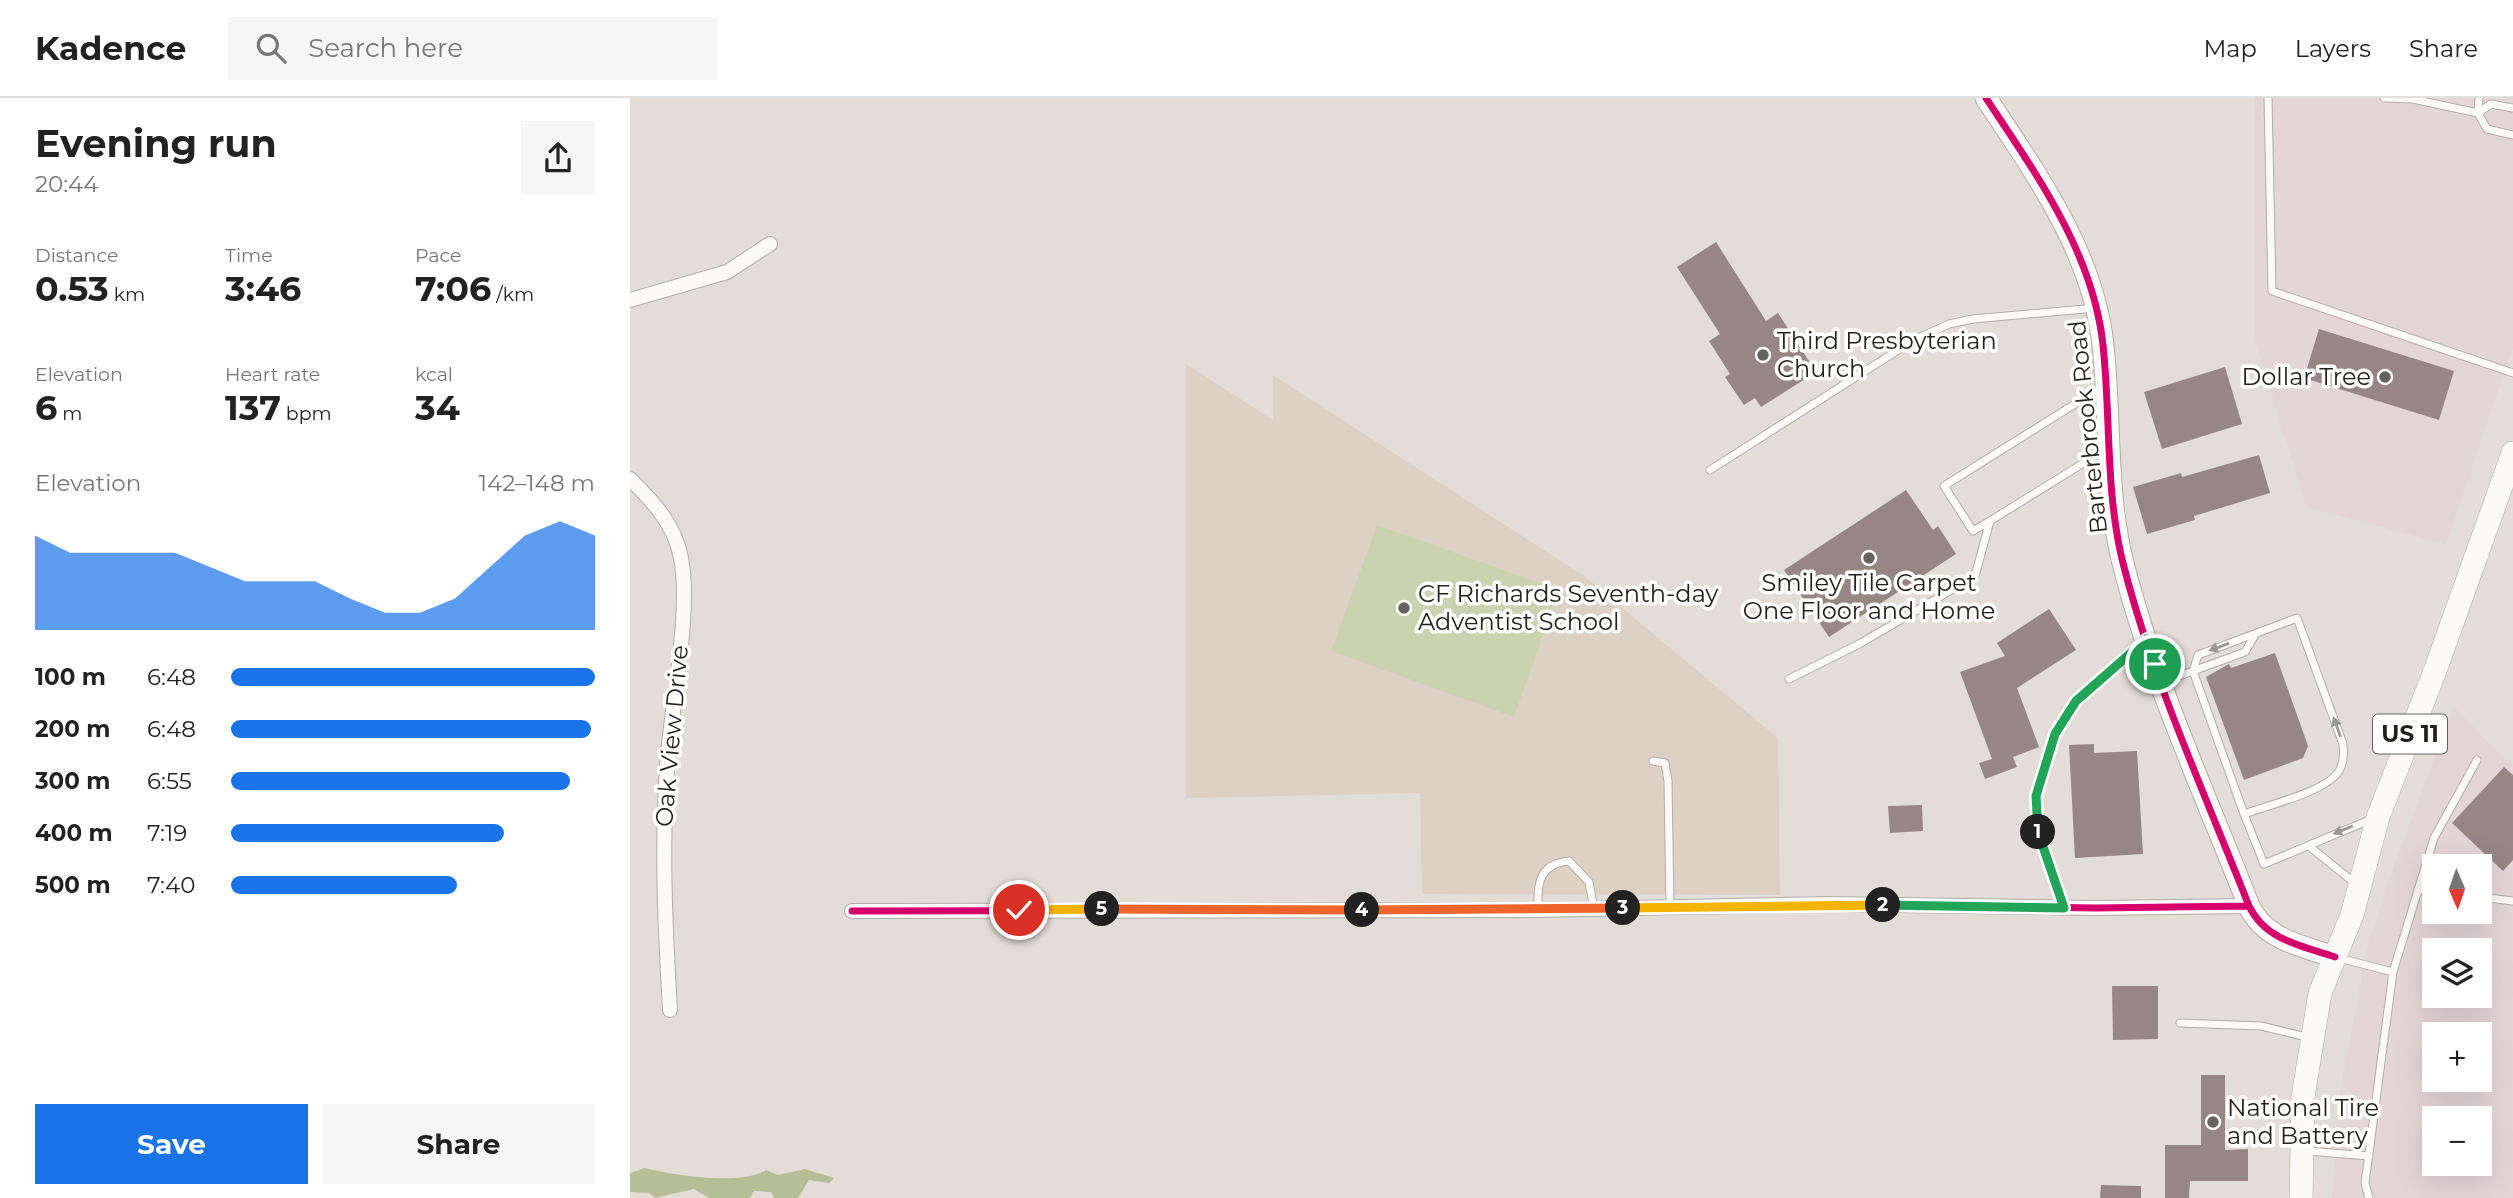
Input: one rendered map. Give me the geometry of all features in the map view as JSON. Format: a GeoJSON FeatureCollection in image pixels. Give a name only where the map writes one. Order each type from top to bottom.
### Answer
{"type":"FeatureCollection","features":[{"type":"Feature","properties":{"kind":"main road","name":"US 11"},"geometry":{"type":"LineString","coordinates":[[2301,1198],[2303,1097],[2319,993],[2335,957],[2359,886],[2378,817],[2493,514],[2513,453]]}},
{"type":"Feature","properties":{"kind":"street","name":"Barterbrook Road"},"geometry":{"type":"LineString","coordinates":[[1986,98],[2054,204],[2082,261],[2103,343],[2118,539],[2162,682],[2249,906],[2259,924],[2269,932],[2335,957]]}},
{"type":"Feature","properties":{"kind":"street"},"geometry":{"type":"LineString","coordinates":[[630,300],[727,272],[770,244]]}},
{"type":"Feature","properties":{"kind":"street","name":"Oak View Drive"},"geometry":{"type":"LineString","coordinates":[[630,479],[649,498],[671,528],[683,572],[663,820],[663,880],[670,1010]]}},
{"type":"Feature","properties":{"kind":"street"},"geometry":{"type":"LineString","coordinates":[[852,911],[1538,910],[1828,904],[2064,908],[2249,906]]}},
{"type":"Feature","properties":{"kind":"lane"},"geometry":{"type":"LineString","coordinates":[[2268,98],[2272,291],[2513,373]]}},
{"type":"Feature","properties":{"kind":"lane"},"geometry":{"type":"LineString","coordinates":[[2384,98],[2413,99],[2478,113],[2491,104],[2513,108]]}},
{"type":"Feature","properties":{"kind":"lane"},"geometry":{"type":"LineString","coordinates":[[2479,98],[2478,113],[2487,129],[2513,135]]}},
{"type":"Feature","properties":{"kind":"lane"},"geometry":{"type":"LineString","coordinates":[[1710,470],[1914,340],[1949,324],[2031,312],[2096,308]]}},
{"type":"Feature","properties":{"kind":"lane"},"geometry":{"type":"LineString","coordinates":[[2106,384],[1944,486],[1973,531],[2109,447]]}},
{"type":"Feature","properties":{"kind":"lane"},"geometry":{"type":"LineString","coordinates":[[1789,679],[1861,643],[1975,576],[1990,520]]}},
{"type":"Feature","properties":{"kind":"lane"},"geometry":{"type":"LineString","coordinates":[[2244,814],[2322,785],[2339,771],[2344,757],[2343,744],[2297,618],[2197,655],[2193,671],[2244,814],[2264,864],[2378,817]]}},
{"type":"Feature","properties":{"kind":"lane"},"geometry":{"type":"LineString","coordinates":[[2162,682],[2245,652],[2255,634]]}},
{"type":"Feature","properties":{"kind":"lane"},"geometry":{"type":"LineString","coordinates":[[2064,908],[2036,825],[2036,796],[2055,734],[2076,701],[2147,639]]}},
{"type":"Feature","properties":{"kind":"lane"},"geometry":{"type":"LineString","coordinates":[[2370,1198],[2365,1183],[2393,972],[2434,838],[2477,760]]}},
{"type":"Feature","properties":{"kind":"lane"},"geometry":{"type":"LineString","coordinates":[[1653,761],[1665,763],[1668,781],[1670,907]]}},
{"type":"Feature","properties":{"kind":"lane"},"geometry":{"type":"LineString","coordinates":[[2310,847],[2359,886]]}},
{"type":"Feature","properties":{"kind":"lane"},"geometry":{"type":"LineString","coordinates":[[1538,910],[1537,884],[1545,869],[1555,862],[1569,861],[1589,881],[1594,909]]}},
{"type":"Feature","properties":{"kind":"lane"},"geometry":{"type":"LineString","coordinates":[[2418,889],[2422,890]]}},
{"type":"Feature","properties":{"kind":"lane"},"geometry":{"type":"LineString","coordinates":[[2492,898],[2513,901]]}},
{"type":"Feature","properties":{"kind":"lane"},"geometry":{"type":"LineString","coordinates":[[2335,957],[2393,972]]}},
{"type":"Feature","properties":{"kind":"lane"},"geometry":{"type":"LineString","coordinates":[[2180,1023],[2261,1026],[2311,1038]]}},
{"type":"Feature","properties":{"kind":"lane"},"geometry":{"type":"LineString","coordinates":[[2302,1151],[2369,1156]]}},
{"type":"Feature","properties":{"kind":"shaded area"},"geometry":{"type":"Polygon","coordinates":[[[2255,98],[2513,98],[2513,347],[2446,544],[2306,507],[2255,339],[2255,98]]]}},
{"type":"Feature","properties":{"kind":"shaded area","name":"CF Richards Seventh-day Adventist School"},"geometry":{"type":"Polygon","coordinates":[[[1186,364],[1273,420],[1273,375],[1584,576],[1778,738],[1780,895],[1422,894],[1420,793],[1186,798],[1186,364]]]}},
{"type":"Feature","properties":{"kind":"shaded area"},"geometry":{"type":"Polygon","coordinates":[[[2454,707],[2513,767],[2513,1198],[2332,1198],[2338,1104],[2366,953],[2387,884],[2454,707]]]}},
{"type":"Feature","properties":{"kind":"green space"},"geometry":{"type":"Polygon","coordinates":[[[1377,525],[1559,590],[1514,717],[1331,651],[1377,525]]]}},
{"type":"Feature","properties":{"kind":"green space"},"geometry":{"type":"Polygon","coordinates":[[[644,1168],[706,1178],[755,1175],[766,1170],[778,1175],[805,1169],[834,1178],[829,1183],[809,1180],[798,1198],[774,1198],[771,1192],[754,1191],[750,1198],[709,1198],[694,1189],[655,1198],[649,1193],[630,1192],[630,1173],[644,1168]]]}},
{"type":"Feature","properties":{"kind":"building"},"geometry":{"type":"Polygon","coordinates":[[[1716,242],[1766,321],[1778,313],[1816,372],[1761,407],[1755,398],[1744,405],[1725,377],[1730,374],[1709,341],[1720,334],[1677,267],[1716,242]]]}},
{"type":"Feature","properties":{"kind":"building"},"geometry":{"type":"Polygon","coordinates":[[[2319,329],[2454,371],[2439,420],[2304,378],[2319,329]]]}},
{"type":"Feature","properties":{"kind":"building"},"geometry":{"type":"Polygon","coordinates":[[[2225,367],[2242,424],[2162,449],[2144,392],[2225,367]]]}},
{"type":"Feature","properties":{"kind":"building"},"geometry":{"type":"Polygon","coordinates":[[[2259,455],[2270,493],[2194,516],[2195,520],[2147,534],[2133,487],[2181,473],[2182,477],[2259,455]]]}},
{"type":"Feature","properties":{"kind":"building"},"geometry":{"type":"Polygon","coordinates":[[[1906,490],[1933,530],[1938,526],[1956,554],[1829,637],[1784,570],[1906,490]]]}},
{"type":"Feature","properties":{"kind":"building"},"geometry":{"type":"Polygon","coordinates":[[[2049,609],[2076,650],[2017,688],[2039,747],[2013,757],[2017,767],[1985,779],[1979,763],[1992,759],[1960,672],[2005,656],[1997,643],[2049,609]]]}},
{"type":"Feature","properties":{"kind":"building"},"geometry":{"type":"Polygon","coordinates":[[[2275,653],[2308,746],[2303,758],[2244,780],[2206,677],[2229,664],[2231,668],[2275,653]]]}},
{"type":"Feature","properties":{"kind":"building"},"geometry":{"type":"Polygon","coordinates":[[[2094,744],[2094,753],[2137,751],[2143,854],[2075,858],[2069,745],[2094,744]]]}},
{"type":"Feature","properties":{"kind":"building"},"geometry":{"type":"Polygon","coordinates":[[[2504,767],[2513,775],[2513,860],[2503,871],[2492,861],[2492,854],[2485,854],[2452,823],[2504,767]]]}},
{"type":"Feature","properties":{"kind":"building"},"geometry":{"type":"Polygon","coordinates":[[[1922,805],[1923,831],[1890,833],[1888,806],[1922,805]]]}},
{"type":"Feature","properties":{"kind":"building"},"geometry":{"type":"Polygon","coordinates":[[[2112,986],[2158,986],[2158,1039],[2113,1040],[2112,986]]]}},
{"type":"Feature","properties":{"kind":"building"},"geometry":{"type":"Polygon","coordinates":[[[2201,1075],[2225,1075],[2225,1150],[2248,1149],[2248,1181],[2190,1181],[2189,1198],[2165,1198],[2165,1145],[2201,1145],[2201,1075]]]}},
{"type":"Feature","properties":{"kind":"building"},"geometry":{"type":"Polygon","coordinates":[[[2101,1185],[2141,1186],[2141,1198],[2100,1198],[2101,1185]]]}},
{"type":"Feature","properties":{"kind":"cycle path"},"geometry":{"type":"LineString","coordinates":[[1986,98],[2042,185],[2075,246],[2088,278],[2103,345],[2111,485],[2124,567],[2165,696],[2249,906],[2256,918],[2275,934],[2335,957]]}},
{"type":"Feature","properties":{"kind":"cycle path"},"geometry":{"type":"LineString","coordinates":[[852,911],[1538,910],[1828,904],[2095,908],[2249,906]]}},
{"type":"Feature","properties":{"kind":"place","name":"Third Presbyterian Church"},"geometry":{"type":"Point","coordinates":[1763,355]}},
{"type":"Feature","properties":{"kind":"place","name":"Dollar Tree"},"geometry":{"type":"Point","coordinates":[2385,377]}},
{"type":"Feature","properties":{"kind":"place","name":"Smiley Tile Carpet One Floor and Home"},"geometry":{"type":"Point","coordinates":[1869,558]}},
{"type":"Feature","properties":{"kind":"place","name":"CF Richards Seventh-day Adventist School"},"geometry":{"type":"Point","coordinates":[1404,608]}},
{"type":"Feature","properties":{"kind":"place","name":"National Tire and Battery"},"geometry":{"type":"Point","coordinates":[2213,1122]}},
{"type":"Feature","properties":{"kind":"route"},"geometry":{"type":"LineString","coordinates":[[1019,910],[1538,910],[1828,904],[2064,908],[2036,825],[2036,796],[2055,734],[2076,701],[2147,639],[2155,664]]}}]}
